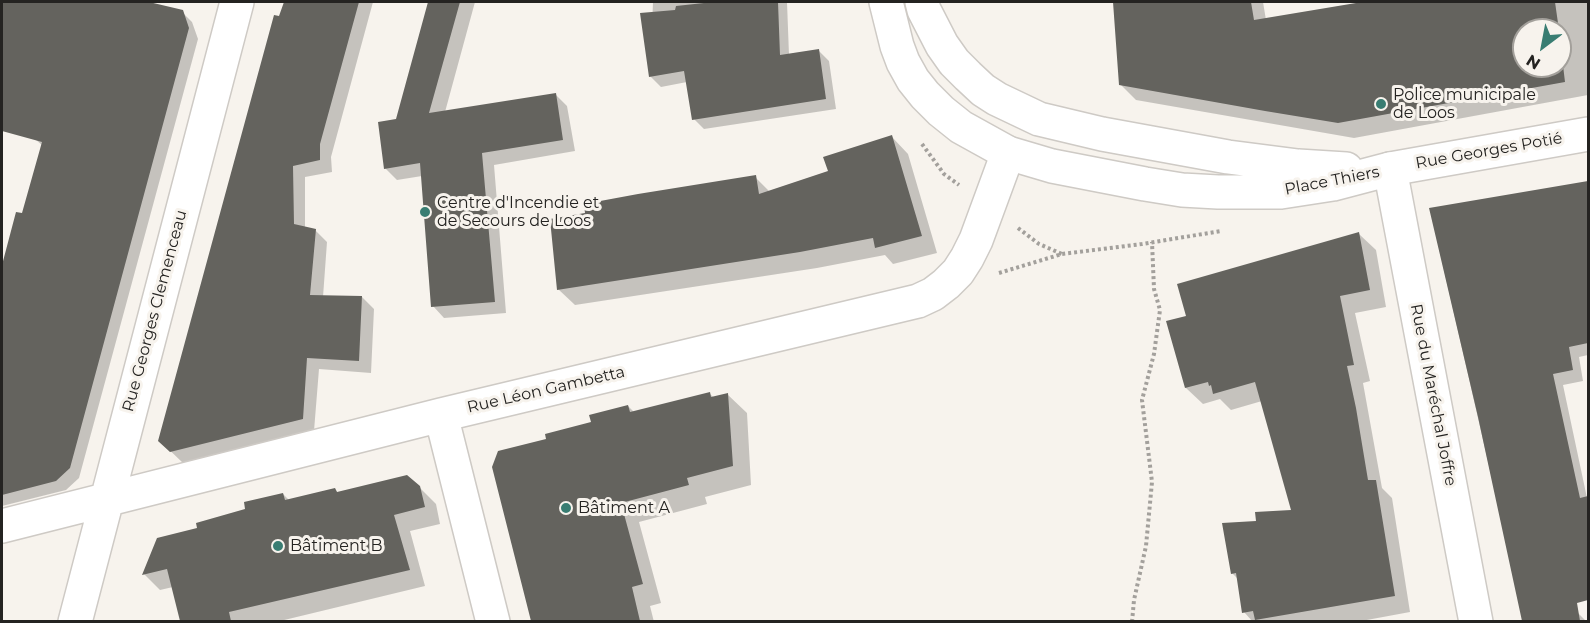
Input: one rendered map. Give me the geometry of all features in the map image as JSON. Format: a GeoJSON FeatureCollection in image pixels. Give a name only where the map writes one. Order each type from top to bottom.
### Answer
{"type":"FeatureCollection","features":[{"type":"Feature","properties":{"kind":"street","name":"Rue Georges Clemenceau"},"geometry":{"type":"LineString","coordinates":[[75,621],[237,2]]}},
{"type":"Feature","properties":{"kind":"street","name":"Place Thiers"},"geometry":{"type":"LineString","coordinates":[[886,2],[897,46],[913,80],[941,111],[961,128],[1008,153],[1052,166],[1145,184],[1182,190],[1218,192],[1281,192],[1304,189],[1390,169]]}},
{"type":"Feature","properties":{"kind":"street","name":"Place Thiers"},"geometry":{"type":"LineString","coordinates":[[923,6],[942,45],[968,76],[997,99],[1039,119],[1102,134],[1257,161],[1329,168],[1390,169]]}},
{"type":"Feature","properties":{"kind":"street","name":"Rue Georges Potié"},"geometry":{"type":"LineString","coordinates":[[1390,169],[1588,134]]}},
{"type":"Feature","properties":{"kind":"street","name":"Rue Léon Gambetta"},"geometry":{"type":"LineString","coordinates":[[2,526],[441,415],[918,301],[933,294],[946,284],[967,258],[976,240],[1008,153]]}},
{"type":"Feature","properties":{"kind":"street","name":"Rue du Maréchal Joffre"},"geometry":{"type":"LineString","coordinates":[[1390,169],[1476,621]]}},
{"type":"Feature","properties":{"kind":"street"},"geometry":{"type":"LineString","coordinates":[[441,415],[493,621]]}},
{"type":"Feature","properties":{"kind":"path"},"geometry":{"type":"LineString","coordinates":[[989,205],[1039,244],[1062,254]]}},
{"type":"Feature","properties":{"kind":"path"},"geometry":{"type":"LineString","coordinates":[[1132,621],[1134,600],[1146,546],[1152,483],[1142,400],[1154,354],[1160,310],[1154,289],[1152,242]]}},
{"type":"Feature","properties":{"kind":"building"},"geometry":{"type":"Polygon","coordinates":[[[2,2],[149,2],[183,10],[189,28],[70,468],[56,481],[2,495],[2,265],[16,212],[22,213],[42,142],[2,131],[2,2]]]}},
{"type":"Feature","properties":{"kind":"building"},"geometry":{"type":"Polygon","coordinates":[[[284,2],[359,2],[320,144],[320,160],[293,166],[294,224],[316,229],[310,295],[362,296],[359,361],[307,358],[303,419],[170,452],[158,441],[274,15],[279,16],[284,2]]]}},
{"type":"Feature","properties":{"kind":"building"},"geometry":{"type":"Polygon","coordinates":[[[428,2],[460,2],[429,113],[556,93],[563,140],[482,153],[495,302],[431,307],[420,163],[384,169],[378,122],[396,119],[428,2]]]}},
{"type":"Feature","properties":{"kind":"building"},"geometry":{"type":"Polygon","coordinates":[[[713,2],[778,2],[780,55],[819,49],[826,99],[692,120],[684,71],[649,77],[640,13],[675,10],[676,6],[713,2]]]}},
{"type":"Feature","properties":{"kind":"building"},"geometry":{"type":"Polygon","coordinates":[[[1113,2],[1251,2],[1254,20],[1362,2],[1555,2],[1557,18],[1512,18],[1512,78],[1565,78],[1565,82],[1338,123],[1119,85],[1113,2]]]}},
{"type":"Feature","properties":{"kind":"building"},"geometry":{"type":"Polygon","coordinates":[[[892,135],[922,236],[875,248],[873,238],[800,252],[557,290],[550,219],[585,213],[584,204],[756,175],[759,194],[828,171],[823,157],[892,135]]]}},
{"type":"Feature","properties":{"kind":"building"},"geometry":{"type":"Polygon","coordinates":[[[1588,181],[1588,343],[1569,347],[1573,370],[1553,374],[1580,498],[1588,496],[1588,600],[1577,603],[1580,621],[1522,621],[1478,417],[1429,208],[1588,181]]]}},
{"type":"Feature","properties":{"kind":"building"},"geometry":{"type":"Polygon","coordinates":[[[1359,232],[1370,290],[1340,296],[1354,365],[1347,366],[1368,480],[1376,480],[1395,596],[1255,620],[1253,611],[1242,613],[1236,573],[1231,574],[1222,523],[1256,521],[1255,512],[1291,510],[1255,382],[1213,394],[1208,382],[1185,388],[1166,321],[1186,316],[1177,284],[1359,232]]]}},
{"type":"Feature","properties":{"kind":"building","name":"Bâtiment A"},"geometry":{"type":"Polygon","coordinates":[[[710,392],[711,397],[728,393],[733,466],[687,478],[689,485],[621,503],[643,584],[632,587],[640,621],[531,621],[492,467],[498,451],[546,439],[545,434],[591,422],[589,415],[628,405],[630,412],[710,392]]]}},
{"type":"Feature","properties":{"kind":"building","name":"Bâtiment B"},"geometry":{"type":"Polygon","coordinates":[[[407,475],[420,486],[425,507],[394,515],[410,570],[229,612],[231,621],[180,621],[167,569],[142,575],[157,538],[197,528],[196,523],[245,509],[244,502],[283,493],[285,500],[335,488],[337,492],[407,475]]]}},
{"type":"Feature","properties":{"kind":"place","name":"Police municipale de Loos"},"geometry":{"type":"Point","coordinates":[1381,104]}},
{"type":"Feature","properties":{"kind":"place","name":"Centre d'Incendie et de Secours de Loos"},"geometry":{"type":"Point","coordinates":[425,212]}},
{"type":"Feature","properties":{"kind":"place","name":"Bâtiment A"},"geometry":{"type":"Point","coordinates":[566,508]}},
{"type":"Feature","properties":{"kind":"place","name":"Bâtiment B"},"geometry":{"type":"Point","coordinates":[278,546]}}]}
